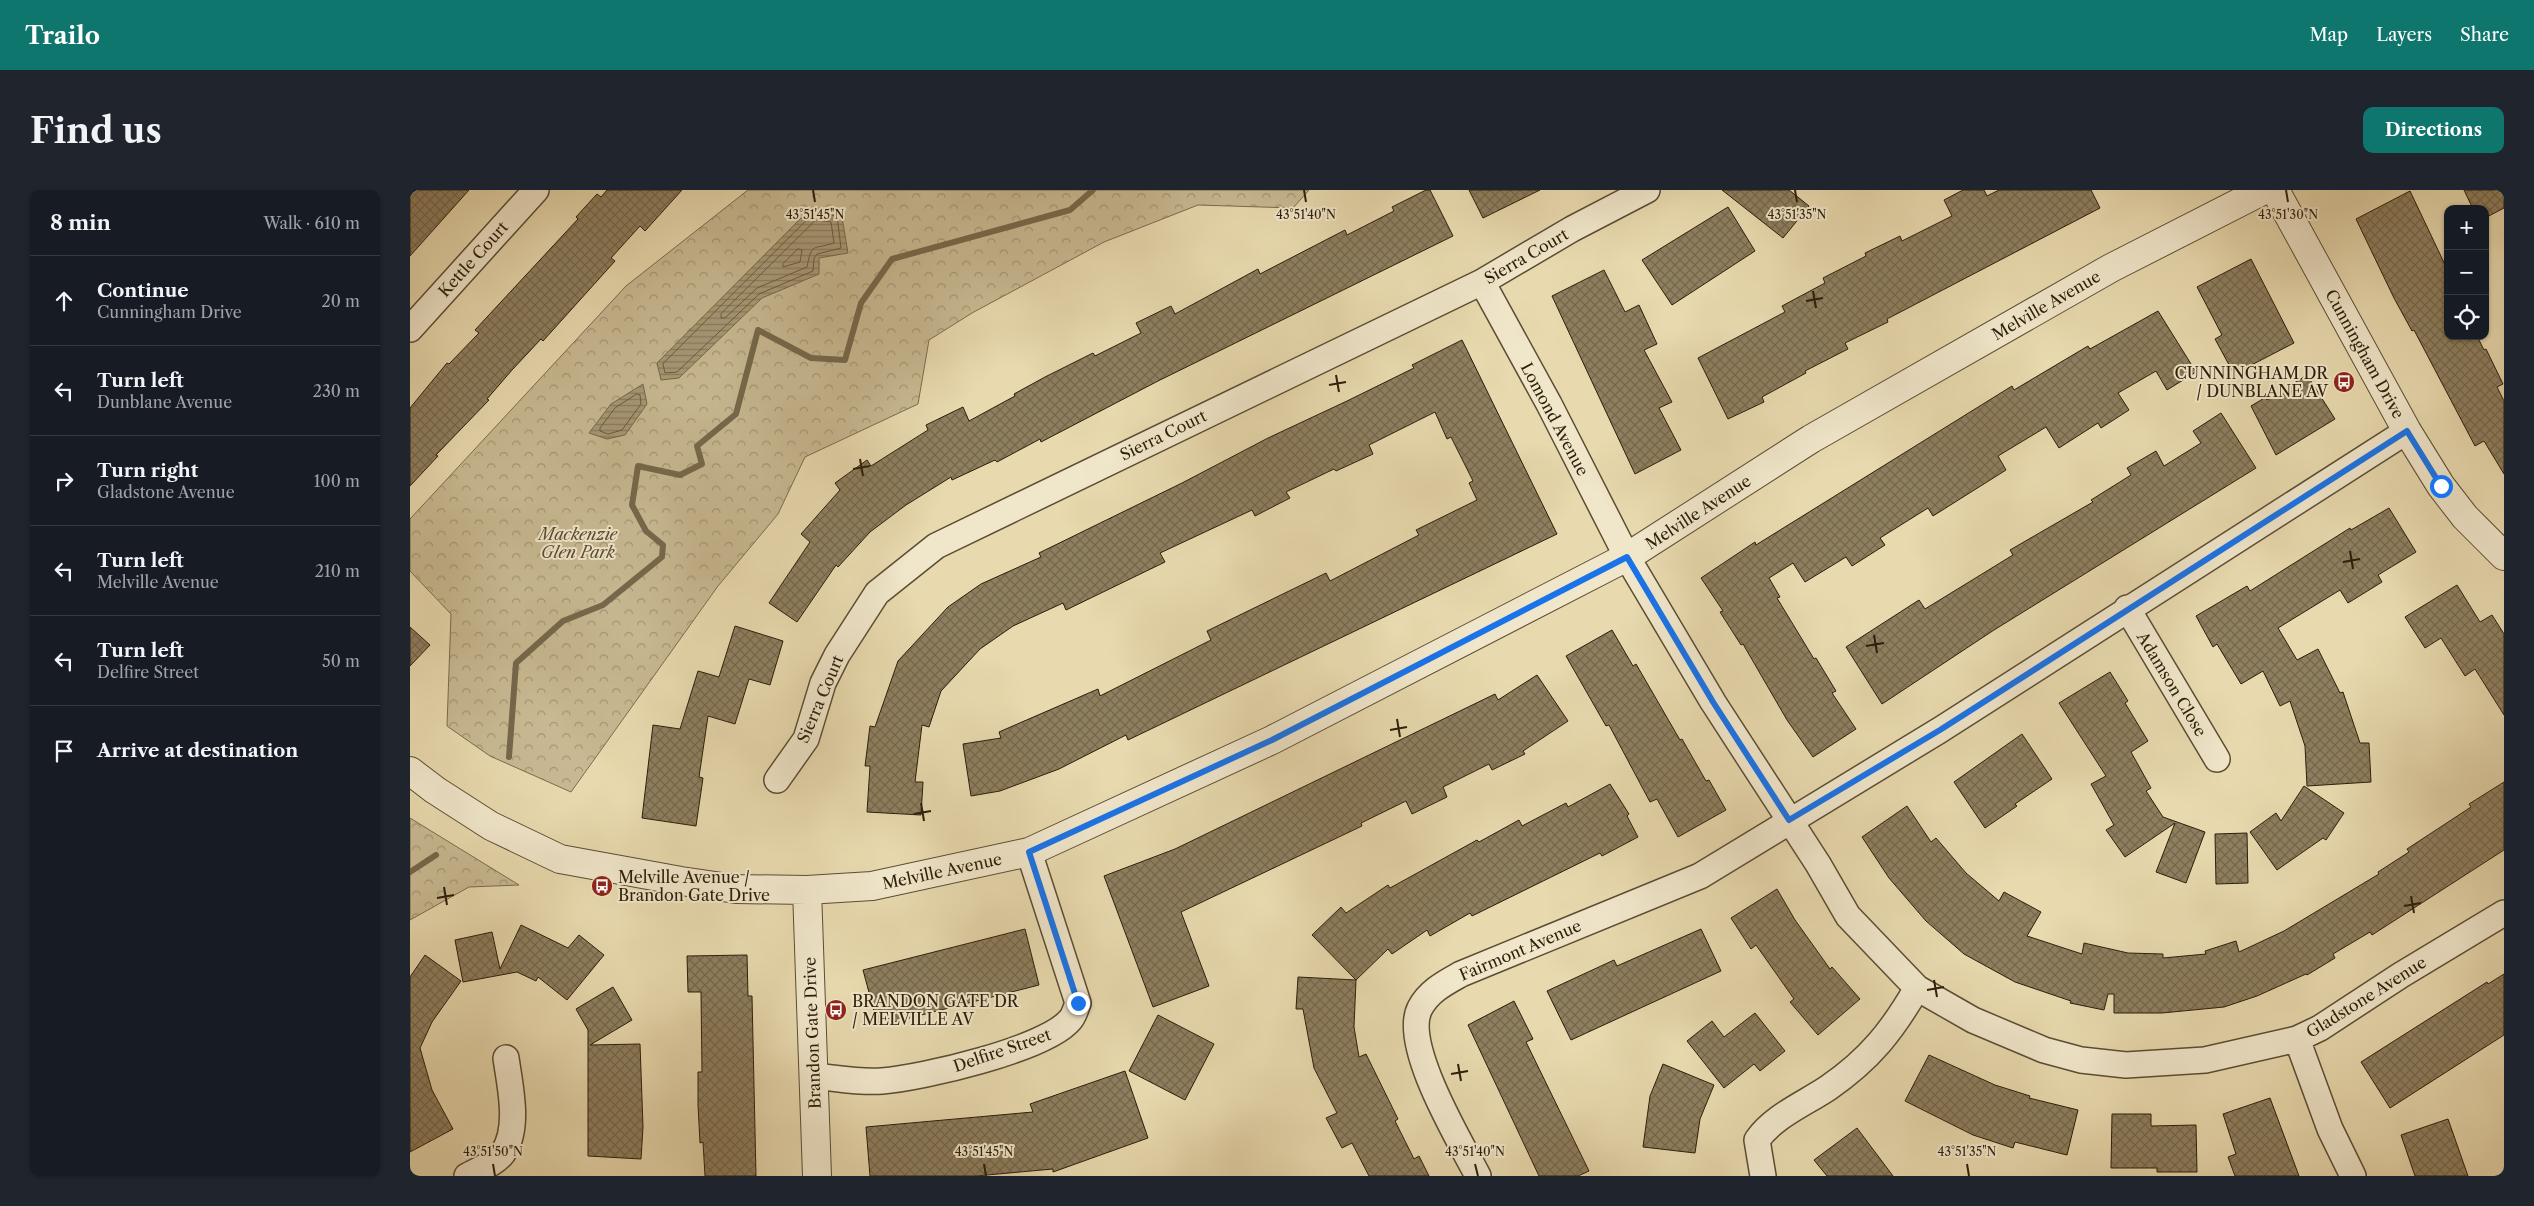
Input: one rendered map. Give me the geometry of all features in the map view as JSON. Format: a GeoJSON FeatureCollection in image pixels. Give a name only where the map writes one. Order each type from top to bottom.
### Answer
{"type":"FeatureCollection","features":[{"type":"Feature","properties":{"kind":"street","name":"Kettle Court"},"geometry":{"type":"LineString","coordinates":[[410,329],[536,190]]}},
{"type":"Feature","properties":{"kind":"street","name":"Sierra Court"},"geometry":{"type":"LineString","coordinates":[[776,780],[806,739],[823,683],[877,593],[936,546],[1482,282],[1572,229],[1647,190]]}},
{"type":"Feature","properties":{"kind":"street","name":"Melville Avenue"},"geometry":{"type":"LineString","coordinates":[[410,771],[435,790],[491,826],[560,859],[736,889],[806,890],[872,886],[1029,852],[1272,740],[1627,557],[1812,439],[2111,268],[2264,190]]}},
{"type":"Feature","properties":{"kind":"street","name":"Cunningham Drive"},"geometry":{"type":"LineString","coordinates":[[2275,190],[2407,431],[2441,486],[2465,517],[2504,556]]}},
{"type":"Feature","properties":{"kind":"street","name":"Lomond Avenue"},"geometry":{"type":"LineString","coordinates":[[1482,282],[1627,557]]}},
{"type":"Feature","properties":{"kind":"street","name":"Fairmont Avenue"},"geometry":{"type":"LineString","coordinates":[[1478,1176],[1426,1072],[1419,1048],[1416,1032],[1419,1009],[1432,991],[1461,974],[1700,876],[1789,820],[1940,730],[2127,608],[2407,431]]}},
{"type":"Feature","properties":{"kind":"street","name":"Gladstone Avenue"},"geometry":{"type":"LineString","coordinates":[[1627,557],[1713,702],[1848,916],[1917,988],[1973,1020],[2044,1050],[2081,1060],[2126,1066],[2204,1060],[2297,1039],[2320,1028],[2401,975],[2504,913]]}},
{"type":"Feature","properties":{"kind":"street","name":"Adamson Close"},"geometry":{"type":"LineString","coordinates":[[2127,608],[2217,759]]}},
{"type":"Feature","properties":{"kind":"street","name":"Delfire Street"},"geometry":{"type":"LineString","coordinates":[[814,1076],[881,1082],[930,1074],[974,1064],[1057,1031],[1071,1020],[1078,1003],[1029,852]]}},
{"type":"Feature","properties":{"kind":"street","name":"Brandon Gate Drive"},"geometry":{"type":"LineString","coordinates":[[806,890],[817,1176]]}},
{"type":"Feature","properties":{"kind":"street"},"geometry":{"type":"LineString","coordinates":[[1763,1176],[1757,1140],[1767,1126],[1828,1087],[1859,1064],[1892,1030],[1917,988]]}},
{"type":"Feature","properties":{"kind":"street"},"geometry":{"type":"LineString","coordinates":[[2297,1039],[2330,1129],[2353,1176]]}},
{"type":"Feature","properties":{"kind":"street"},"geometry":{"type":"LineString","coordinates":[[467,1176],[502,1154],[511,1134],[512,1096],[506,1058]]}},
{"type":"Feature","properties":{"kind":"green space","name":"Mackenzie Glen Park"},"geometry":{"type":"Polygon","coordinates":[[[748,190],[1309,190],[1293,208],[1198,205],[1104,242],[972,313],[929,340],[918,404],[805,457],[778,514],[718,586],[571,792],[490,756],[447,726],[451,614],[410,571],[410,519],[626,286],[748,190]]]}},
{"type":"Feature","properties":{"kind":"green space"},"geometry":{"type":"Polygon","coordinates":[[[410,818],[519,885],[469,887],[410,920],[410,818]]]}},
{"type":"Feature","properties":{"kind":"water"},"geometry":{"type":"Polygon","coordinates":[[[812,207],[841,211],[848,253],[819,258],[819,274],[762,298],[679,378],[661,380],[657,363],[812,207]]]}},
{"type":"Feature","properties":{"kind":"water"},"geometry":{"type":"Polygon","coordinates":[[[643,384],[647,404],[625,435],[607,439],[589,433],[611,404],[643,384]]]}},
{"type":"Feature","properties":{"kind":"building"},"geometry":{"type":"Polygon","coordinates":[[[410,190],[469,190],[410,256],[410,190]]]}},
{"type":"Feature","properties":{"kind":"building"},"geometry":{"type":"Polygon","coordinates":[[[607,190],[682,190],[645,231],[640,226],[611,258],[615,261],[543,341],[541,339],[512,370],[487,399],[489,400],[436,455],[438,456],[410,486],[410,408],[447,363],[449,364],[479,333],[475,330],[578,219],[576,217],[597,194],[601,197],[607,190]]]}},
{"type":"Feature","properties":{"kind":"building"},"geometry":{"type":"Polygon","coordinates":[[[1426,190],[1430,190],[1453,236],[1158,381],[1041,442],[1040,439],[997,462],[995,460],[952,480],[951,477],[906,505],[870,532],[838,567],[836,565],[797,622],[769,603],[810,542],[801,534],[840,490],[835,483],[867,460],[871,466],[928,430],[926,425],[963,407],[969,421],[1045,377],[1093,353],[1095,356],[1141,333],[1136,323],[1171,306],[1175,314],[1258,269],[1260,274],[1345,230],[1347,235],[1394,211],[1392,207],[1426,190]]]}},
{"type":"Feature","properties":{"kind":"building"},"geometry":{"type":"Polygon","coordinates":[[[1469,190],[1540,190],[1483,218],[1469,190]]]}},
{"type":"Feature","properties":{"kind":"building"},"geometry":{"type":"Polygon","coordinates":[[[1722,190],[1789,190],[1809,206],[1783,238],[1722,190]]]}},
{"type":"Feature","properties":{"kind":"building"},"geometry":{"type":"Polygon","coordinates":[[[1963,190],[1984,190],[1987,196],[1999,190],[2091,190],[2100,208],[1887,319],[1888,322],[1845,343],[1848,349],[1805,371],[1806,373],[1762,397],[1764,402],[1728,419],[1698,358],[1785,312],[1782,306],[1825,283],[1823,278],[1866,256],[1865,253],[1900,236],[1902,241],[1952,216],[1944,200],[1963,190]]]}},
{"type":"Feature","properties":{"kind":"building"},"geometry":{"type":"Polygon","coordinates":[[[2464,190],[2504,190],[2504,208],[2489,216],[2489,205],[2471,205],[2464,190]]]}},
{"type":"Feature","properties":{"kind":"building"},"geometry":{"type":"Polygon","coordinates":[[[2410,191],[2444,263],[2444,340],[2479,340],[2484,350],[2486,349],[2503,384],[2497,387],[2504,401],[2504,474],[2484,441],[2475,446],[2414,330],[2412,331],[2394,298],[2356,219],[2410,191]]]}},
{"type":"Feature","properties":{"kind":"building"},"geometry":{"type":"Polygon","coordinates":[[[1728,207],[1755,251],[1672,305],[1642,260],[1728,207]]]}},
{"type":"Feature","properties":{"kind":"building"},"geometry":{"type":"Polygon","coordinates":[[[2251,259],[2294,343],[2234,374],[2215,339],[2222,335],[2197,287],[2251,259]]]}},
{"type":"Feature","properties":{"kind":"building"},"geometry":{"type":"Polygon","coordinates":[[[1604,270],[1625,312],[1639,305],[1657,344],[1644,350],[1672,402],[1659,408],[1681,450],[1635,474],[1552,296],[1604,270]]]}},
{"type":"Feature","properties":{"kind":"building"},"geometry":{"type":"Polygon","coordinates":[[[2158,311],[2196,372],[2167,390],[2156,371],[2118,393],[2129,410],[2101,428],[2098,423],[2059,448],[2046,427],[1998,456],[2006,470],[1933,516],[1928,508],[1880,538],[1885,545],[1852,566],[1846,557],[1805,582],[1793,563],[1769,578],[1780,597],[1777,598],[1836,691],[1832,693],[1856,729],[1813,757],[1787,720],[1743,644],[1741,645],[1720,612],[1723,611],[1701,578],[1755,542],[1756,545],[2012,386],[2014,390],[2088,346],[2090,349],[2158,311]]]}},
{"type":"Feature","properties":{"kind":"building"},"geometry":{"type":"Polygon","coordinates":[[[1462,340],[1557,534],[1128,740],[1126,735],[1059,769],[1000,791],[971,796],[963,744],[1001,738],[999,732],[1098,689],[1100,696],[1211,640],[1207,631],[1326,573],[1330,581],[1419,535],[1416,530],[1477,500],[1469,483],[1473,481],[1451,437],[1447,439],[1435,412],[1369,445],[1373,454],[1336,471],[1334,469],[1286,492],[1290,498],[1255,516],[1252,510],[1160,553],[1165,562],[1066,610],[1063,603],[1013,626],[980,649],[941,691],[929,727],[922,725],[915,782],[923,782],[921,815],[867,812],[870,766],[865,766],[870,726],[875,727],[898,661],[948,607],[981,584],[1041,557],[1039,553],[1182,483],[1268,438],[1414,368],[1412,365],[1462,340]]]}},
{"type":"Feature","properties":{"kind":"building"},"geometry":{"type":"Polygon","coordinates":[[[2307,375],[2335,419],[2276,455],[2251,406],[2266,397],[2267,400],[2307,375]]]}},
{"type":"Feature","properties":{"kind":"building"},"geometry":{"type":"Polygon","coordinates":[[[2221,413],[2256,468],[1994,630],[1882,704],[1846,647],[1919,600],[1925,609],[2013,555],[2010,550],[2093,502],[2091,500],[2131,475],[2127,468],[2156,451],[2164,466],[2201,443],[2193,431],[2221,413]]]}},
{"type":"Feature","properties":{"kind":"building"},"geometry":{"type":"Polygon","coordinates":[[[2389,508],[2416,552],[2378,575],[2382,582],[2348,603],[2340,590],[2278,628],[2297,660],[2318,649],[2340,693],[2343,692],[2360,743],[2369,743],[2371,782],[2307,786],[2305,746],[2290,701],[2280,706],[2263,671],[2241,684],[2217,644],[2213,647],[2196,616],[2247,586],[2250,591],[2350,528],[2351,530],[2389,508]]]}},
{"type":"Feature","properties":{"kind":"building"},"geometry":{"type":"Polygon","coordinates":[[[2457,585],[2480,622],[2492,615],[2504,634],[2504,715],[2475,669],[2465,676],[2441,638],[2425,648],[2405,617],[2457,585]]]}},
{"type":"Feature","properties":{"kind":"building"},"geometry":{"type":"Polygon","coordinates":[[[735,626],[783,641],[770,685],[749,679],[735,724],[708,716],[699,777],[703,778],[696,826],[642,818],[653,725],[680,729],[698,671],[719,677],[735,626]]]}},
{"type":"Feature","properties":{"kind":"building"},"geometry":{"type":"Polygon","coordinates":[[[410,627],[430,645],[410,666],[410,627]]]}},
{"type":"Feature","properties":{"kind":"building"},"geometry":{"type":"Polygon","coordinates":[[[1612,630],[1633,666],[1636,664],[1680,740],[1682,739],[1706,781],[1709,780],[1726,810],[1678,837],[1657,799],[1650,802],[1609,725],[1606,726],[1566,656],[1612,630]]]}},
{"type":"Feature","properties":{"kind":"building"},"geometry":{"type":"Polygon","coordinates":[[[2110,672],[2128,701],[2125,703],[2148,741],[2131,752],[2151,788],[2146,791],[2163,817],[2205,832],[2186,883],[2156,872],[2175,823],[2125,857],[2106,830],[2114,825],[2091,784],[2106,776],[2059,703],[2110,672]]]}},
{"type":"Feature","properties":{"kind":"building"},"geometry":{"type":"Polygon","coordinates":[[[1537,675],[1568,721],[1523,751],[1525,754],[1492,770],[1489,764],[1443,787],[1447,797],[1412,814],[1406,801],[1361,823],[1362,826],[1181,912],[1209,986],[1153,1007],[1104,876],[1175,849],[1495,694],[1498,700],[1537,675]]]}},
{"type":"Feature","properties":{"kind":"building"},"geometry":{"type":"Polygon","coordinates":[[[2022,734],[2052,779],[2015,804],[2017,806],[1985,828],[1954,782],[2022,734]]]}},
{"type":"Feature","properties":{"kind":"building"},"geometry":{"type":"Polygon","coordinates":[[[2504,782],[2504,850],[2372,935],[2370,932],[2333,954],[2335,958],[2307,975],[2257,996],[2224,1007],[2162,1013],[2114,1013],[2114,994],[2108,994],[2104,1010],[2070,1003],[2071,1001],[2015,982],[1964,954],[1926,921],[1889,878],[1862,837],[1907,806],[1931,842],[1936,838],[1966,873],[1999,901],[2004,892],[2041,912],[2027,936],[2082,954],[2084,943],[2128,953],[2163,954],[2163,958],[2206,954],[2205,951],[2236,941],[2239,952],[2284,931],[2379,874],[2378,872],[2409,852],[2407,849],[2471,807],[2469,804],[2504,782]]]}},
{"type":"Feature","properties":{"kind":"building"},"geometry":{"type":"Polygon","coordinates":[[[1610,784],[1629,814],[1627,816],[1638,837],[1602,856],[1600,853],[1472,916],[1470,913],[1430,936],[1427,930],[1392,954],[1388,949],[1356,980],[1312,935],[1341,907],[1346,913],[1388,885],[1390,888],[1477,840],[1479,842],[1519,820],[1522,826],[1566,803],[1568,807],[1610,784]]]}},
{"type":"Feature","properties":{"kind":"building"},"geometry":{"type":"Polygon","coordinates":[[[2304,786],[2344,813],[2326,840],[2323,838],[2277,870],[2250,832],[2276,813],[2281,821],[2304,786]]]}},
{"type":"Feature","properties":{"kind":"building"},"geometry":{"type":"Polygon","coordinates":[[[2247,833],[2248,883],[2216,884],[2215,834],[2247,833]]]}},
{"type":"Feature","properties":{"kind":"building"},"geometry":{"type":"Polygon","coordinates":[[[1777,889],[1795,920],[1830,969],[1832,967],[1860,999],[1818,1035],[1790,1002],[1794,999],[1756,945],[1751,949],[1731,918],[1777,889]]]}},
{"type":"Feature","properties":{"kind":"building"},"geometry":{"type":"Polygon","coordinates":[[[521,925],[568,948],[579,935],[604,955],[567,1000],[538,977],[536,981],[517,972],[463,982],[455,940],[492,932],[500,969],[521,925]]]}},
{"type":"Feature","properties":{"kind":"building"},"geometry":{"type":"Polygon","coordinates":[[[1025,929],[1039,985],[878,1026],[863,970],[1025,929]]]}},
{"type":"Feature","properties":{"kind":"building"},"geometry":{"type":"Polygon","coordinates":[[[1701,929],[1721,971],[1571,1040],[1547,991],[1614,960],[1617,966],[1701,929]]]}},
{"type":"Feature","properties":{"kind":"building"},"geometry":{"type":"Polygon","coordinates":[[[425,955],[461,981],[432,1022],[420,1048],[432,1090],[453,1129],[410,1152],[410,977],[425,955]]]}},
{"type":"Feature","properties":{"kind":"building"},"geometry":{"type":"Polygon","coordinates":[[[747,955],[748,996],[752,996],[756,1176],[705,1176],[703,1142],[700,1143],[698,1105],[698,1072],[702,1072],[701,992],[688,992],[687,956],[747,955]]]}},
{"type":"Feature","properties":{"kind":"building"},"geometry":{"type":"Polygon","coordinates":[[[2504,974],[2504,1035],[2390,1108],[2361,1062],[2487,982],[2488,984],[2504,974]]]}},
{"type":"Feature","properties":{"kind":"building"},"geometry":{"type":"Polygon","coordinates":[[[1298,977],[1356,980],[1354,1027],[1359,1057],[1366,1054],[1398,1119],[1395,1121],[1414,1159],[1419,1156],[1429,1176],[1369,1176],[1352,1143],[1342,1148],[1326,1118],[1337,1113],[1314,1068],[1303,1009],[1296,1009],[1298,977]]]}},
{"type":"Feature","properties":{"kind":"building"},"geometry":{"type":"Polygon","coordinates":[[[613,987],[632,1020],[590,1045],[640,1044],[643,1127],[641,1159],[588,1156],[588,1030],[576,1009],[613,987]]]}},
{"type":"Feature","properties":{"kind":"building"},"geometry":{"type":"Polygon","coordinates":[[[1514,1001],[1533,1039],[1526,1042],[1589,1171],[1578,1176],[1539,1176],[1468,1025],[1514,1001]]]}},
{"type":"Feature","properties":{"kind":"building"},"geometry":{"type":"Polygon","coordinates":[[[1755,1013],[1785,1051],[1760,1071],[1754,1064],[1724,1088],[1687,1041],[1712,1021],[1724,1037],[1755,1013]]]}},
{"type":"Feature","properties":{"kind":"building"},"geometry":{"type":"Polygon","coordinates":[[[1158,1015],[1214,1044],[1185,1100],[1129,1071],[1158,1015]]]}},
{"type":"Feature","properties":{"kind":"building"},"geometry":{"type":"Polygon","coordinates":[[[1929,1055],[1995,1085],[2030,1096],[2029,1098],[2078,1110],[2067,1155],[2015,1142],[2013,1148],[1973,1135],[1905,1101],[1929,1055]]]}},
{"type":"Feature","properties":{"kind":"building"},"geometry":{"type":"Polygon","coordinates":[[[1663,1064],[1714,1085],[1700,1119],[1695,1153],[1643,1147],[1650,1096],[1663,1064]]]}},
{"type":"Feature","properties":{"kind":"building"},"geometry":{"type":"Polygon","coordinates":[[[1125,1071],[1148,1138],[1053,1172],[1053,1169],[976,1176],[870,1176],[866,1127],[1033,1112],[1030,1104],[1125,1071]]]}},
{"type":"Feature","properties":{"kind":"building"},"geometry":{"type":"Polygon","coordinates":[[[2270,1098],[2299,1176],[2235,1176],[2228,1157],[2236,1154],[2223,1114],[2270,1098]]]}},
{"type":"Feature","properties":{"kind":"building"},"geometry":{"type":"Polygon","coordinates":[[[2112,1114],[2151,1114],[2151,1126],[2196,1125],[2197,1172],[2157,1172],[2157,1168],[2111,1168],[2112,1114]]]}},
{"type":"Feature","properties":{"kind":"building"},"geometry":{"type":"Polygon","coordinates":[[[2448,1119],[2468,1176],[2415,1176],[2401,1135],[2448,1119]]]}},
{"type":"Feature","properties":{"kind":"building"},"geometry":{"type":"Polygon","coordinates":[[[1857,1128],[1893,1176],[1827,1176],[1814,1160],[1857,1128]]]}},
{"type":"Feature","properties":{"kind":"waterway"},"geometry":{"type":"LineString","coordinates":[[509,757],[516,663],[563,621],[603,605],[662,557],[663,545],[646,531],[632,505],[638,466],[680,475],[702,464],[697,446],[736,414],[758,330],[811,358],[845,360],[861,303],[892,259],[1070,210],[1093,190]]}},
{"type":"Feature","properties":{"kind":"waterway"},"geometry":{"type":"LineString","coordinates":[[410,872],[436,855]]}},
{"type":"Feature","properties":{"kind":"place","name":"CUNNINGHAM DR / DUNBLANE AV"},"geometry":{"type":"Point","coordinates":[2344,382]}},
{"type":"Feature","properties":{"kind":"place","name":"Melville Avenue / Brandon Gate Drive"},"geometry":{"type":"Point","coordinates":[602,886]}},
{"type":"Feature","properties":{"kind":"place","name":"BRANDON GATE DR / MELVILLE AV"},"geometry":{"type":"Point","coordinates":[836,1010]}},
{"type":"Feature","properties":{"kind":"route"},"geometry":{"type":"LineString","coordinates":[[1078,1003],[1029,852],[1272,740],[1627,557],[1713,702],[1789,820],[1940,730],[2127,608],[2407,431],[2441,486]]}}]}
